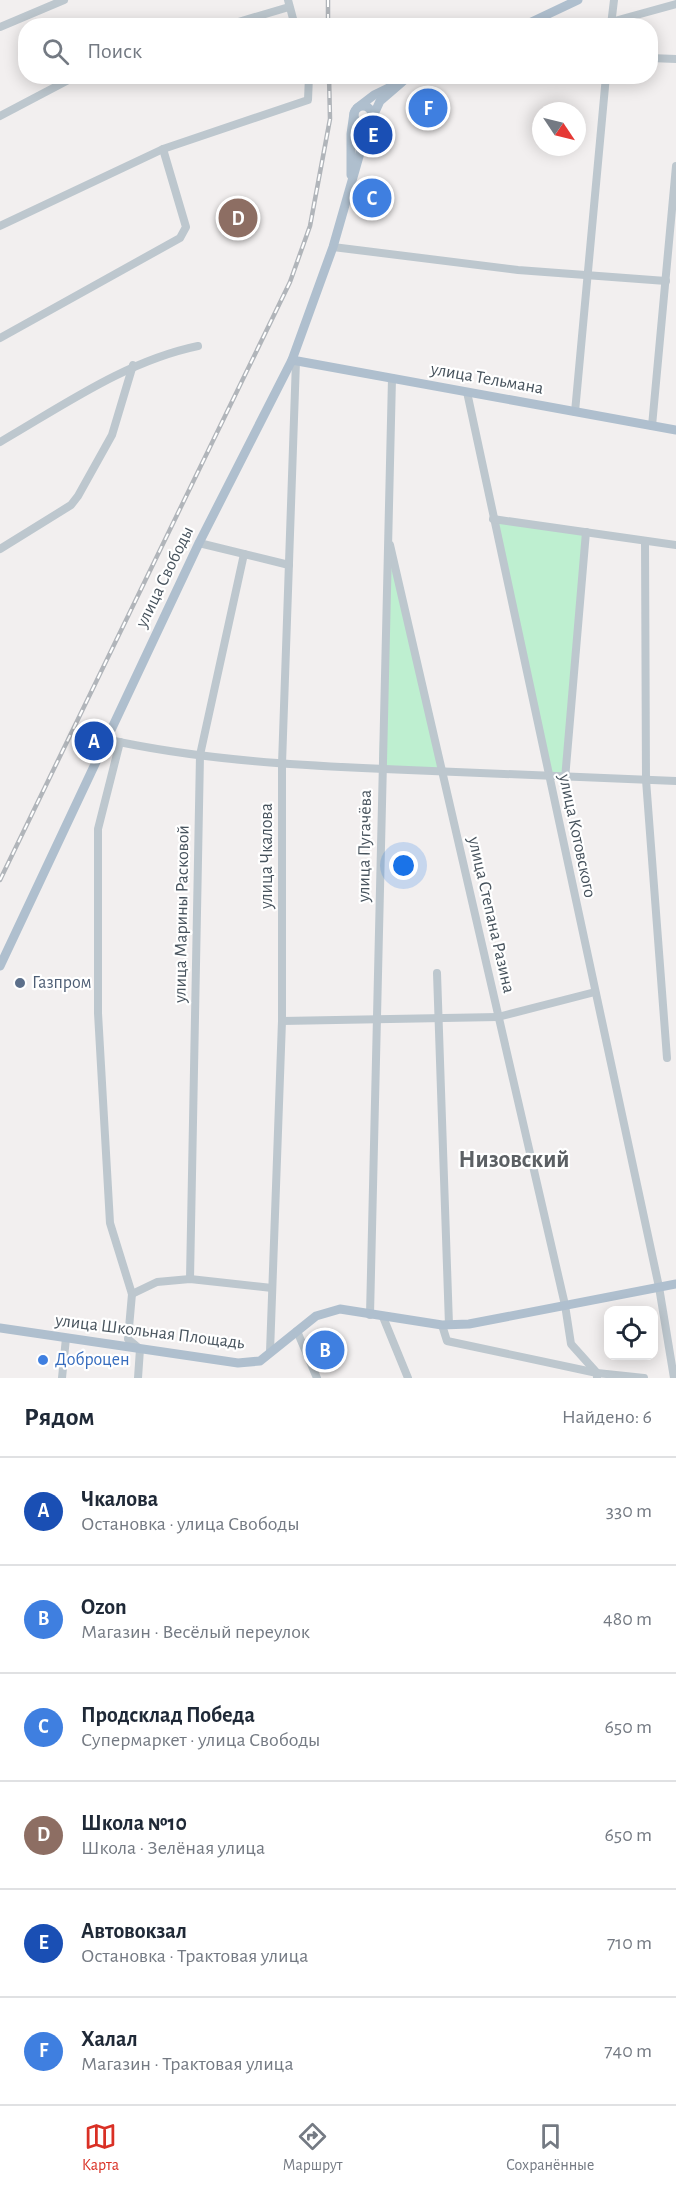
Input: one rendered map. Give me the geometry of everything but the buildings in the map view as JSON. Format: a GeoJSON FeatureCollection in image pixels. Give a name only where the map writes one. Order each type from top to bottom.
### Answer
{"type":"FeatureCollection","features":[{"type":"Feature","properties":{"kind":"main road"},"geometry":{"type":"LineString","coordinates":[[540,18],[578,0]]}},
{"type":"Feature","properties":{"kind":"main road"},"geometry":{"type":"LineString","coordinates":[[347,198],[355,111],[374,95],[398,84]]}},
{"type":"Feature","properties":{"kind":"main road"},"geometry":{"type":"LineString","coordinates":[[347,198],[373,117],[385,94],[399,84]]}},
{"type":"Feature","properties":{"kind":"main road"},"geometry":{"type":"LineString","coordinates":[[355,111],[368,106],[373,117]]}},
{"type":"Feature","properties":{"kind":"main road"},"geometry":{"type":"LineString","coordinates":[[355,111],[357,122],[363,124],[369,122],[373,117]]}},
{"type":"Feature","properties":{"kind":"main road","name":"улица Свободы"},"geometry":{"type":"LineString","coordinates":[[0,966],[199,543],[294,360],[333,247],[347,198]]}},
{"type":"Feature","properties":{"kind":"main road","name":"улица Тельмана"},"geometry":{"type":"LineString","coordinates":[[294,360],[676,430]]}},
{"type":"Feature","properties":{"kind":"main road","name":"улица Школьная Площадь"},"geometry":{"type":"LineString","coordinates":[[0,1328],[238,1364],[260,1361],[316,1316],[340,1310],[446,1325],[469,1324],[676,1284]]}},
{"type":"Feature","properties":{"kind":"street"},"geometry":{"type":"LineString","coordinates":[[21,18],[64,0]]}},
{"type":"Feature","properties":{"kind":"street"},"geometry":{"type":"LineString","coordinates":[[612,18],[614,0]]}},
{"type":"Feature","properties":{"kind":"street"},"geometry":{"type":"LineString","coordinates":[[247,18],[288,3],[293,18]]}},
{"type":"Feature","properties":{"kind":"street"},"geometry":{"type":"LineString","coordinates":[[630,18],[676,4]]}},
{"type":"Feature","properties":{"kind":"street"},"geometry":{"type":"LineString","coordinates":[[0,27],[18,19]]}},
{"type":"Feature","properties":{"kind":"street"},"geometry":{"type":"LineString","coordinates":[[658,58],[676,59]]}},
{"type":"Feature","properties":{"kind":"street"},"geometry":{"type":"LineString","coordinates":[[0,116],[61,84]]}},
{"type":"Feature","properties":{"kind":"street"},"geometry":{"type":"LineString","coordinates":[[0,226],[163,149],[308,100],[309,84]]}},
{"type":"Feature","properties":{"kind":"street"},"geometry":{"type":"LineString","coordinates":[[574,412],[605,84]]}},
{"type":"Feature","properties":{"kind":"street"},"geometry":{"type":"LineString","coordinates":[[0,338],[180,238],[186,227],[163,149]]}},
{"type":"Feature","properties":{"kind":"street"},"geometry":{"type":"LineString","coordinates":[[652,426],[676,166]]}},
{"type":"Feature","properties":{"kind":"street"},"geometry":{"type":"LineString","coordinates":[[333,247],[518,270],[666,281]]}},
{"type":"Feature","properties":{"kind":"street"},"geometry":{"type":"LineString","coordinates":[[0,441],[133,365],[164,353],[198,346]]}},
{"type":"Feature","properties":{"kind":"street","name":"улица Чкалова"},"geometry":{"type":"LineString","coordinates":[[270,1352],[282,1021],[282,765],[294,360]]}},
{"type":"Feature","properties":{"kind":"street"},"geometry":{"type":"LineString","coordinates":[[0,549],[71,505],[78,496],[112,435],[133,365]]}},
{"type":"Feature","properties":{"kind":"street","name":"улица Пугачёва"},"geometry":{"type":"LineString","coordinates":[[370,1315],[392,378]]}},
{"type":"Feature","properties":{"kind":"street","name":"улица Котовского"},"geometry":{"type":"LineString","coordinates":[[467,392],[659,1287],[674,1378]]}},
{"type":"Feature","properties":{"kind":"street"},"geometry":{"type":"LineString","coordinates":[[493,519],[676,545]]}},
{"type":"Feature","properties":{"kind":"street","name":"улица Степана Разина"},"geometry":{"type":"LineString","coordinates":[[387,532],[565,1305],[571,1344],[597,1376]]}},
{"type":"Feature","properties":{"kind":"street","name":"улица Котовского"},"geometry":{"type":"LineString","coordinates":[[565,779],[586,532]]}},
{"type":"Feature","properties":{"kind":"street"},"geometry":{"type":"LineString","coordinates":[[645,541],[646,780],[667,1058]]}},
{"type":"Feature","properties":{"kind":"street"},"geometry":{"type":"LineString","coordinates":[[199,543],[289,565]]}},
{"type":"Feature","properties":{"kind":"street","name":"улица Марины Расковой"},"geometry":{"type":"LineString","coordinates":[[190,1279],[200,756],[244,554]]}},
{"type":"Feature","properties":{"kind":"street"},"geometry":{"type":"LineString","coordinates":[[105,739],[200,756],[282,765],[565,779],[676,781]]}},
{"type":"Feature","properties":{"kind":"street"},"geometry":{"type":"LineString","coordinates":[[120,742],[101,807],[98,829],[98,1013],[110,1223],[132,1294],[128,1339],[140,1349],[138,1378]]}},
{"type":"Feature","properties":{"kind":"street"},"geometry":{"type":"LineString","coordinates":[[437,973],[447,1341],[597,1376],[644,1378]]}},
{"type":"Feature","properties":{"kind":"street"},"geometry":{"type":"LineString","coordinates":[[282,1021],[498,1017],[595,992]]}},
{"type":"Feature","properties":{"kind":"street","name":"улица Школьная Площадь"},"geometry":{"type":"LineString","coordinates":[[132,1294],[157,1282],[190,1279],[272,1288]]}},
{"type":"Feature","properties":{"kind":"street"},"geometry":{"type":"LineString","coordinates":[[383,1317],[408,1378]]}},
{"type":"Feature","properties":{"kind":"street"},"geometry":{"type":"LineString","coordinates":[[297,1331],[316,1378]]}},
{"type":"Feature","properties":{"kind":"street"},"geometry":{"type":"LineString","coordinates":[[62,1378],[66,1338]]}},
{"type":"Feature","properties":{"kind":"green space"},"geometry":{"type":"Polygon","coordinates":[[[493,519],[586,532],[565,779],[549,777],[493,519]]]}},
{"type":"Feature","properties":{"kind":"green space"},"geometry":{"type":"Polygon","coordinates":[[[387,532],[443,772],[379,769],[387,532]]]}},
{"type":"Feature","properties":{"kind":"railway"},"geometry":{"type":"LineString","coordinates":[[328,0],[328,18]]}},
{"type":"Feature","properties":{"kind":"railway"},"geometry":{"type":"LineString","coordinates":[[0,880],[290,282],[310,226],[330,119],[329,84]]}},
{"type":"Feature","properties":{"kind":"place","name":"Халал"},"geometry":{"type":"Point","coordinates":[428,108]}},
{"type":"Feature","properties":{"kind":"place","name":"Автовокзал"},"geometry":{"type":"Point","coordinates":[373,135]}},
{"type":"Feature","properties":{"kind":"place","name":"Продсклад Победа"},"geometry":{"type":"Point","coordinates":[372,198]}},
{"type":"Feature","properties":{"kind":"place","name":"Школа №10"},"geometry":{"type":"Point","coordinates":[238,218]}},
{"type":"Feature","properties":{"kind":"place","name":"Чкалова"},"geometry":{"type":"Point","coordinates":[94,741]}},
{"type":"Feature","properties":{"kind":"place","name":"Газпром"},"geometry":{"type":"Point","coordinates":[20,983]}},
{"type":"Feature","properties":{"kind":"place","name":"Ozon"},"geometry":{"type":"Point","coordinates":[325,1350]}},
{"type":"Feature","properties":{"kind":"place","name":"Доброцен"},"geometry":{"type":"Point","coordinates":[43,1360]}},
{"type":"Feature","properties":{"kind":"district","name":"Низовский"},"geometry":{"type":"Point","coordinates":[514,1160]}}]}
